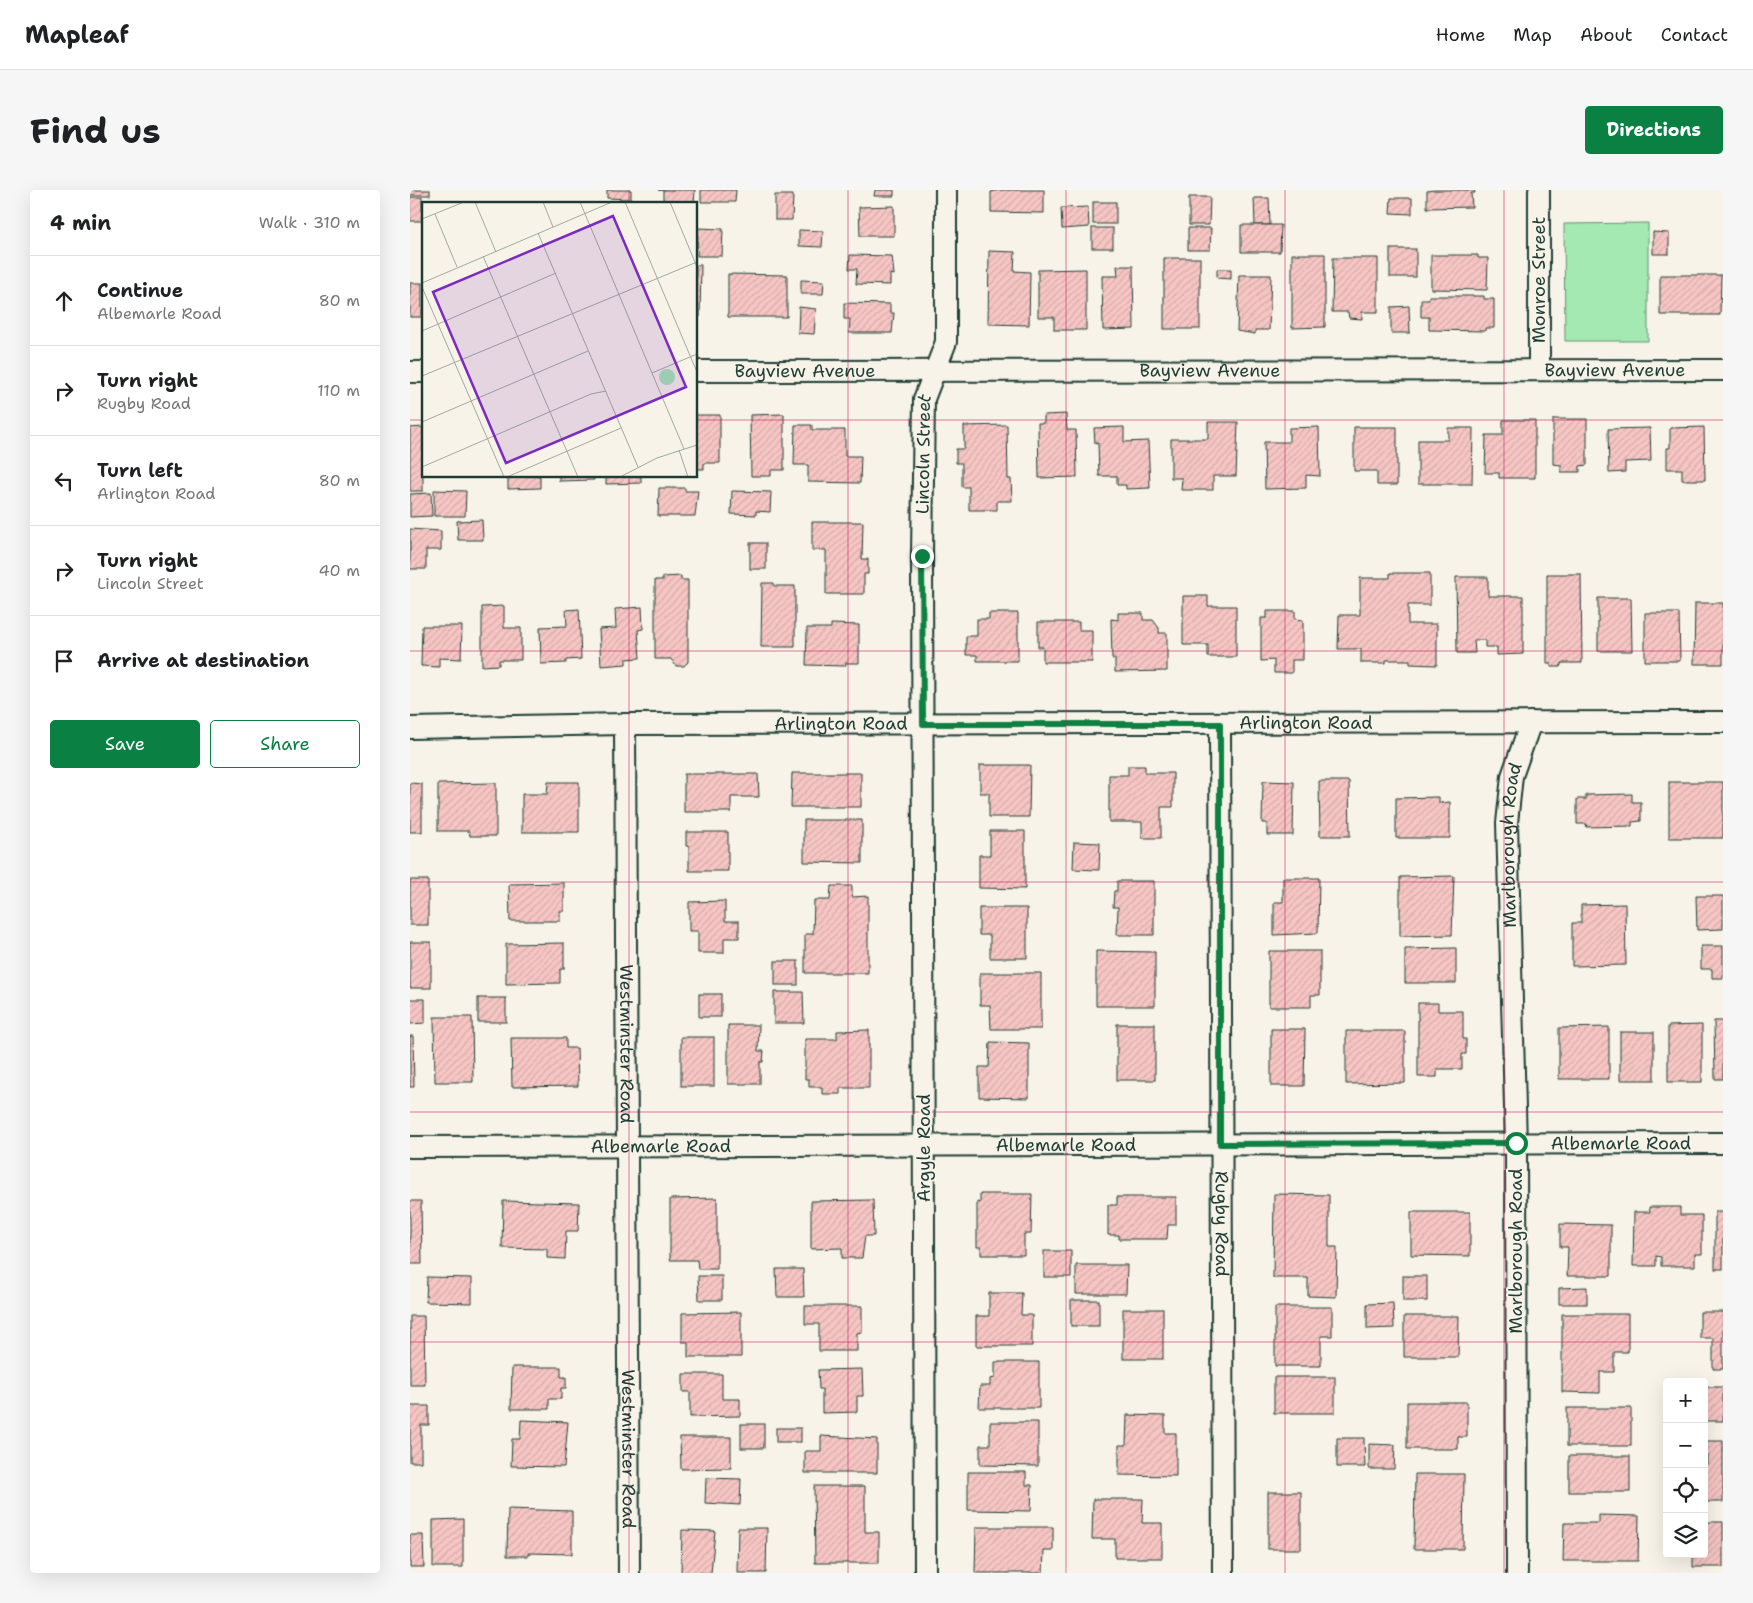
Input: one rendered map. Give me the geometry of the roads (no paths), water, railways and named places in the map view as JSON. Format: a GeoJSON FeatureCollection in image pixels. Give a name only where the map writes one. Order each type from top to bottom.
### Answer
{"type":"FeatureCollection","features":[{"type":"Feature","properties":{"kind":"street","name":"Lincoln Street"},"geometry":{"type":"LineString","coordinates":[[923,724],[922,556],[924,399],[946,342],[946,190]]}},
{"type":"Feature","properties":{"kind":"street","name":"Monroe Street"},"geometry":{"type":"LineString","coordinates":[[1539,190],[1539,369]]}},
{"type":"Feature","properties":{"kind":"street","name":"Bayview Avenue"},"geometry":{"type":"LineString","coordinates":[[698,371],[1723,370]]}},
{"type":"Feature","properties":{"kind":"street","name":"Marlborough Road"},"geometry":{"type":"LineString","coordinates":[[1517,1573],[1516,1143],[1506,823],[1512,776],[1531,722]]}},
{"type":"Feature","properties":{"kind":"street","name":"Arlington Road"},"geometry":{"type":"LineString","coordinates":[[410,728],[625,724],[1723,722]]}},
{"type":"Feature","properties":{"kind":"street","name":"Westminster Road"},"geometry":{"type":"LineString","coordinates":[[625,724],[629,1573]]}},
{"type":"Feature","properties":{"kind":"street","name":"Argyle Road"},"geometry":{"type":"LineString","coordinates":[[923,724],[925,1573]]}},
{"type":"Feature","properties":{"kind":"street","name":"Rugby Road"},"geometry":{"type":"LineString","coordinates":[[1220,724],[1223,1573]]}},
{"type":"Feature","properties":{"kind":"street","name":"Albemarle Road"},"geometry":{"type":"LineString","coordinates":[[410,1147],[1723,1143]]}}]}
